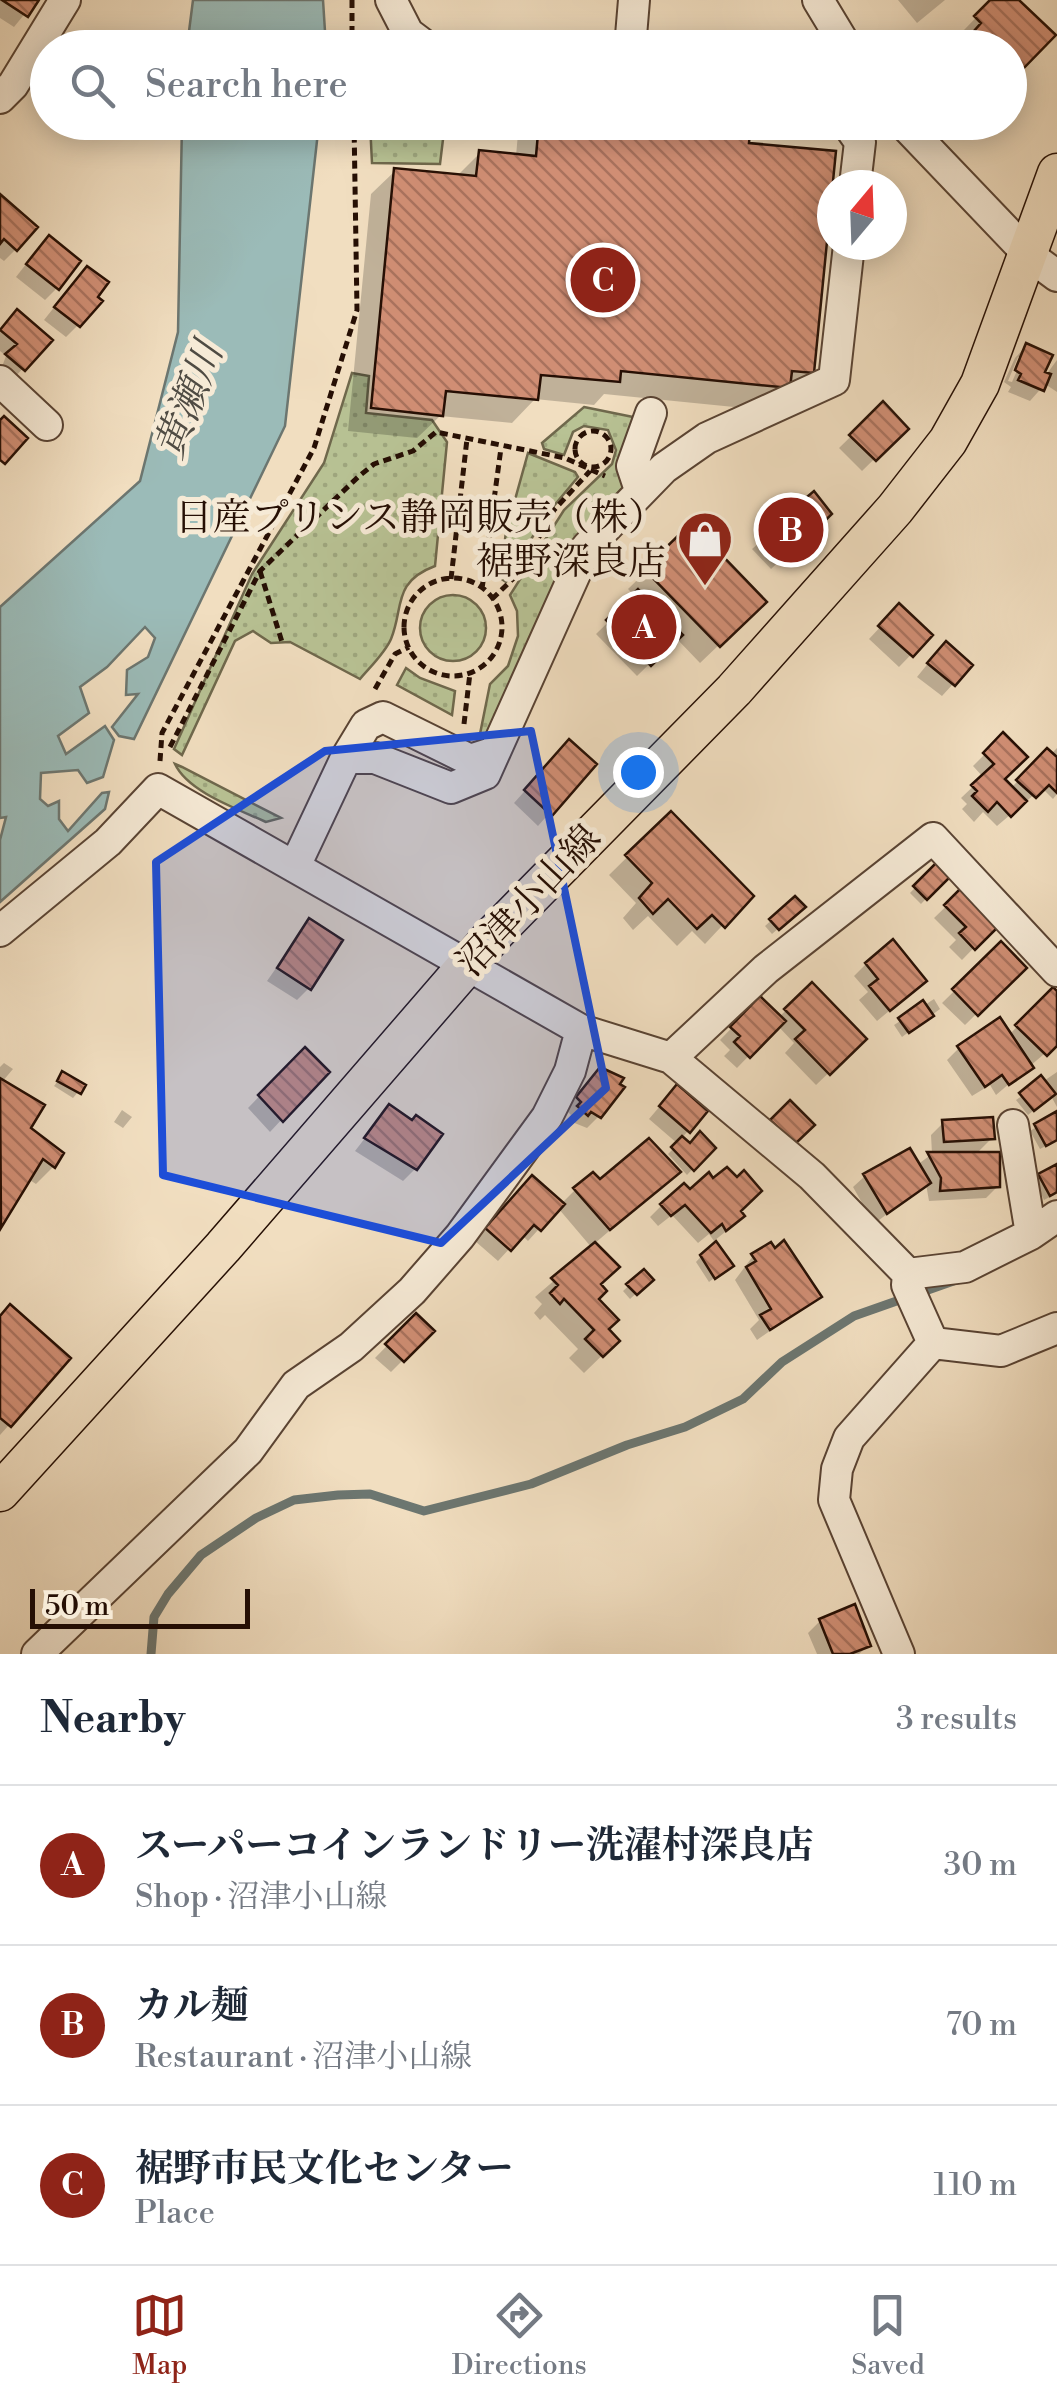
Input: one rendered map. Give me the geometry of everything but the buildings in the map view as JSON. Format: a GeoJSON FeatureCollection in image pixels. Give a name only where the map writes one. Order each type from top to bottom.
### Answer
{"type":"FeatureCollection","features":[{"type":"Feature","properties":{"kind":"main road","name":"沼津小山線"},"geometry":{"type":"LineString","coordinates":[[0,1492],[224,1246],[467,964],[625,797],[734,690],[896,509],[948,441],[1044,266],[1057,172]]}},
{"type":"Feature","properties":{"kind":"street"},"geometry":{"type":"LineString","coordinates":[[47,30],[66,0]]}},
{"type":"Feature","properties":{"kind":"street"},"geometry":{"type":"LineString","coordinates":[[391,0],[406,30]]}},
{"type":"Feature","properties":{"kind":"street"},"geometry":{"type":"LineString","coordinates":[[632,30],[634,0]]}},
{"type":"Feature","properties":{"kind":"street"},"geometry":{"type":"LineString","coordinates":[[818,0],[837,30]]}},
{"type":"Feature","properties":{"kind":"street"},"geometry":{"type":"LineString","coordinates":[[0,98],[30,58]]}},
{"type":"Feature","properties":{"kind":"street"},"geometry":{"type":"LineString","coordinates":[[857,170],[859,140]]}},
{"type":"Feature","properties":{"kind":"street"},"geometry":{"type":"LineString","coordinates":[[920,140],[1044,266]]}},
{"type":"Feature","properties":{"kind":"street"},"geometry":{"type":"LineString","coordinates":[[346,758],[375,758],[451,788],[474,783],[485,774],[587,547],[640,490],[707,438],[834,380],[847,260]]}},
{"type":"Feature","properties":{"kind":"street"},"geometry":{"type":"LineString","coordinates":[[0,380],[47,425]]}},
{"type":"Feature","properties":{"kind":"street"},"geometry":{"type":"LineString","coordinates":[[640,490],[632,466],[651,412]]}},
{"type":"Feature","properties":{"kind":"street"},"geometry":{"type":"LineString","coordinates":[[295,866],[346,758],[366,725],[383,717],[470,760],[495,752]]}},
{"type":"Feature","properties":{"kind":"street"},"geometry":{"type":"LineString","coordinates":[[0,932],[108,842],[158,789],[581,1030],[670,1058],[812,1176],[907,1280],[928,1336]]}},
{"type":"Feature","properties":{"kind":"street"},"geometry":{"type":"LineString","coordinates":[[670,1058],[766,969],[933,838],[1057,971]]}},
{"type":"Feature","properties":{"kind":"street"},"geometry":{"type":"LineString","coordinates":[[37,1654],[248,1451],[296,1385],[363,1336],[412,1291],[460,1236],[547,1117],[570,1071],[581,1030]]}},
{"type":"Feature","properties":{"kind":"street"},"geometry":{"type":"LineString","coordinates":[[1013,1125],[1031,1234]]}},
{"type":"Feature","properties":{"kind":"street"},"geometry":{"type":"LineString","coordinates":[[907,1280],[965,1267],[1031,1234],[1057,1216]]}},
{"type":"Feature","properties":{"kind":"street"},"geometry":{"type":"LineString","coordinates":[[928,1336],[1001,1351],[1057,1328]]}},
{"type":"Feature","properties":{"kind":"street"},"geometry":{"type":"LineString","coordinates":[[899,1654],[834,1500],[837,1469],[850,1438],[928,1336]]}},
{"type":"Feature","properties":{"kind":"path"},"geometry":{"type":"LineString","coordinates":[[352,0],[352,30]]}},
{"type":"Feature","properties":{"kind":"path"},"geometry":{"type":"LineString","coordinates":[[166,747],[162,733],[314,448],[356,310],[354,140]]}},
{"type":"Feature","properties":{"kind":"path"},"geometry":{"type":"LineString","coordinates":[[492,599],[519,572],[554,510],[590,470],[606,462],[611,451],[608,440],[594,431],[578,439],[575,450],[590,470]]}},
{"type":"Feature","properties":{"kind":"path"},"geometry":{"type":"LineString","coordinates":[[158,789],[166,747],[260,571],[374,464],[413,451],[436,432],[565,458],[640,490]]}},
{"type":"Feature","properties":{"kind":"path"},"geometry":{"type":"LineString","coordinates":[[451,579],[467,439]]}},
{"type":"Feature","properties":{"kind":"path"},"geometry":{"type":"LineString","coordinates":[[482,589],[501,446]]}},
{"type":"Feature","properties":{"kind":"path"},"geometry":{"type":"LineString","coordinates":[[260,571],[282,642]]}},
{"type":"Feature","properties":{"kind":"path"},"geometry":{"type":"LineString","coordinates":[[451,579],[482,589],[492,599],[502,622],[495,652],[470,673],[439,674],[424,667],[409,648],[404,625],[408,609],[428,584],[451,579]]}},
{"type":"Feature","properties":{"kind":"path"},"geometry":{"type":"LineString","coordinates":[[383,717],[374,685],[396,654],[409,648]]}},
{"type":"Feature","properties":{"kind":"path"},"geometry":{"type":"LineString","coordinates":[[458,754],[470,673]]}},
{"type":"Feature","properties":{"kind":"highlighted area"},"geometry":{"type":"Polygon","coordinates":[[[531,731],[606,1088],[441,1243],[163,1175],[156,862],[325,751],[531,731]]]}},
{"type":"Feature","properties":{"kind":"green space"},"geometry":{"type":"Polygon","coordinates":[[[371,140],[443,140],[440,164],[372,163],[371,140]]]}},
{"type":"Feature","properties":{"kind":"green space"},"geometry":{"type":"Polygon","coordinates":[[[352,373],[369,376],[366,413],[432,420],[447,442],[435,566],[421,572],[406,588],[391,639],[360,679],[290,642],[271,643],[253,631],[235,641],[182,755],[174,749],[252,574],[324,463],[352,373]]]}},
{"type":"Feature","properties":{"kind":"green space"},"geometry":{"type":"Polygon","coordinates":[[[584,407],[638,418],[623,487],[590,522],[567,564],[488,742],[478,744],[490,684],[508,666],[518,636],[517,611],[510,595],[564,510],[612,464],[616,450],[608,430],[584,426],[573,432],[564,455],[544,449],[542,443],[584,407]]]}},
{"type":"Feature","properties":{"kind":"green space"},"geometry":{"type":"Polygon","coordinates":[[[528,453],[575,472],[578,477],[543,519],[506,582],[500,578],[506,532],[528,453]]]}},
{"type":"Feature","properties":{"kind":"green space"},"geometry":{"type":"Polygon","coordinates":[[[453,595],[477,604],[486,628],[477,652],[453,661],[429,652],[420,628],[429,604],[453,595]]]}},
{"type":"Feature","properties":{"kind":"green space"},"geometry":{"type":"Polygon","coordinates":[[[406,668],[420,678],[455,691],[452,715],[397,685],[406,668]]]}},
{"type":"Feature","properties":{"kind":"green space"},"geometry":{"type":"Polygon","coordinates":[[[175,764],[281,818],[266,822],[215,799],[191,783],[175,764]]]}},
{"type":"Feature","properties":{"kind":"water"},"geometry":{"type":"Polygon","coordinates":[[[193,0],[323,0],[325,30],[189,30],[193,0]]]}},
{"type":"Feature","properties":{"kind":"water","name":"黄瀬川"},"geometry":{"type":"Polygon","coordinates":[[[182,140],[317,140],[285,426],[134,739],[119,736],[112,727],[138,694],[126,695],[127,670],[148,657],[155,638],[145,627],[107,667],[80,687],[89,713],[58,736],[66,754],[105,726],[114,740],[103,777],[87,783],[78,770],[41,773],[40,799],[48,806],[59,801],[59,819],[68,831],[102,793],[109,792],[105,809],[0,902],[0,840],[6,817],[0,818],[0,607],[140,481],[178,332],[182,140]]]}},
{"type":"Feature","properties":{"kind":"waterway"},"geometry":{"type":"LineString","coordinates":[[151,1654],[154,1617],[201,1555],[256,1518],[294,1500],[370,1494],[424,1511],[531,1484],[627,1445],[685,1427],[743,1399],[782,1362],[854,1316],[962,1278]]}},
{"type":"Feature","properties":{"kind":"place","name":"裾野市民文化センター"},"geometry":{"type":"Point","coordinates":[603,280]}},
{"type":"Feature","properties":{"kind":"place","name":"カル麺"},"geometry":{"type":"Point","coordinates":[791,530]}},
{"type":"Feature","properties":{"kind":"place","name":"日産プリンス静岡販売（株） 裾野深良店"},"geometry":{"type":"Point","coordinates":[705,588]}},
{"type":"Feature","properties":{"kind":"place","name":"スーパーコインランドリー洗濯村深良店"},"geometry":{"type":"Point","coordinates":[644,627]}}]}
